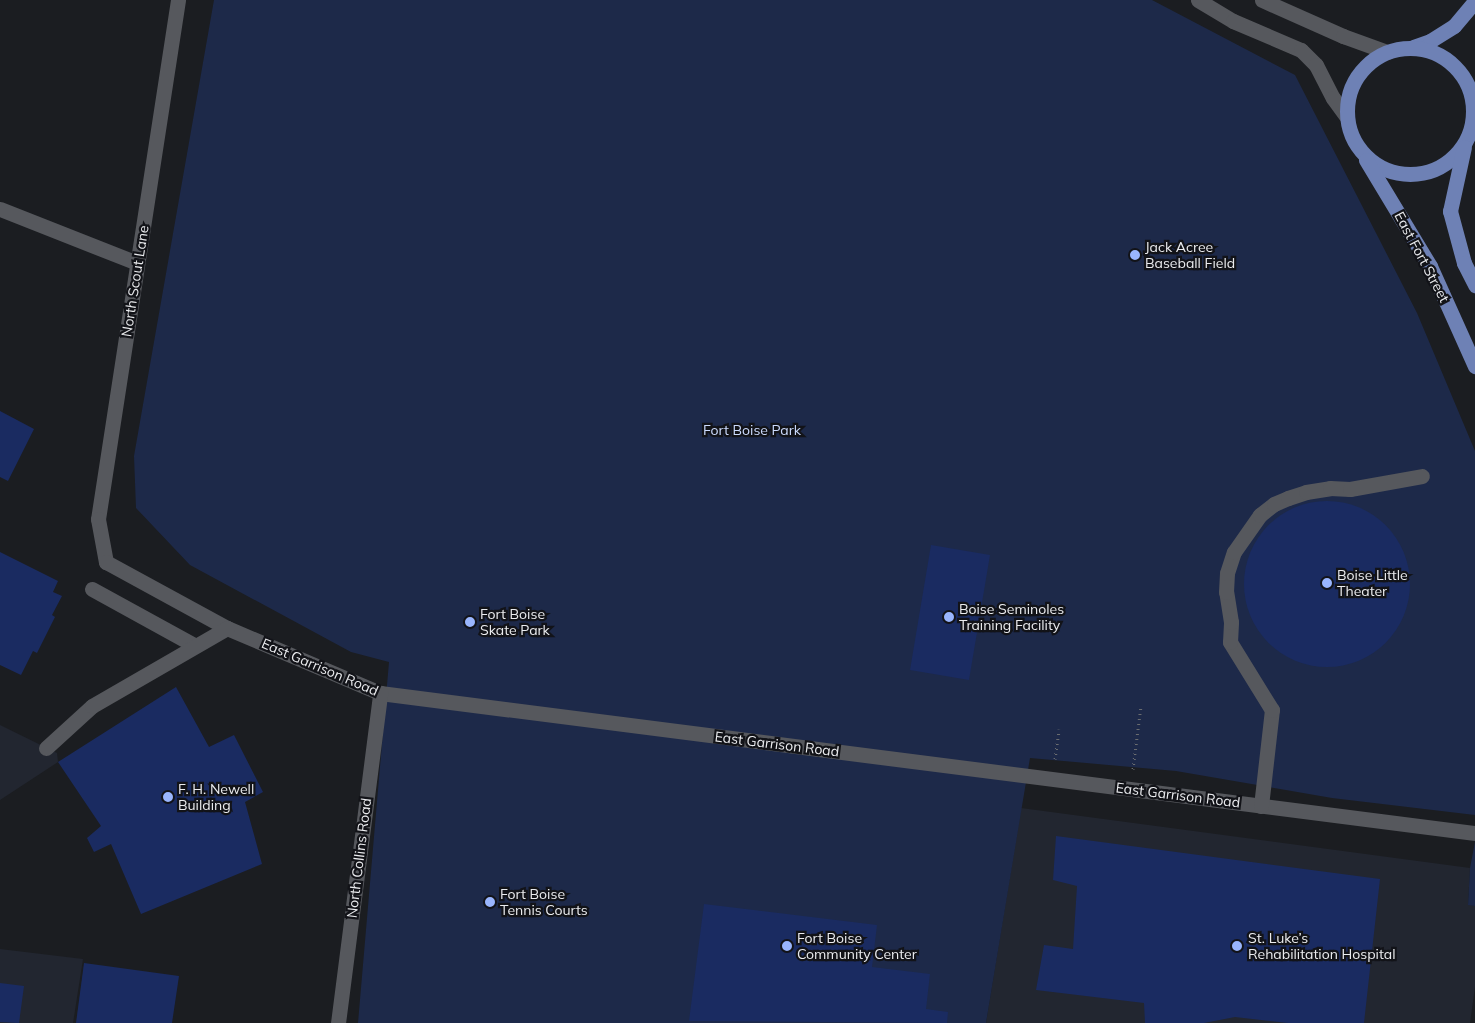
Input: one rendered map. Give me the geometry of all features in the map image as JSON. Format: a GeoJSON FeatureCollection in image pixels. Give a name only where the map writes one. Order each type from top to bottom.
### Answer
{"type":"FeatureCollection","features":[{"type":"Feature","properties":{"kind":"main road"},"geometry":{"type":"LineString","coordinates":[[1464,145],[1451,160],[1434,170],[1414,174],[1395,173],[1376,165],[1361,152],[1351,135],[1346,116],[1348,96],[1356,77],[1369,62],[1387,52],[1413,48],[1430,42],[1454,26],[1475,1]]}},
{"type":"Feature","properties":{"kind":"main road"},"geometry":{"type":"LineString","coordinates":[[1413,48],[1431,51],[1448,60],[1461,73],[1470,89],[1474,104],[1472,127],[1464,145],[1450,211],[1464,263],[1475,284]]}},
{"type":"Feature","properties":{"kind":"main road","name":"East Fort Street"},"geometry":{"type":"LineString","coordinates":[[1361,152],[1430,266],[1475,366]]}},
{"type":"Feature","properties":{"kind":"street","name":"North Scout Lane"},"geometry":{"type":"LineString","coordinates":[[106,562],[98,519],[178,0]]}},
{"type":"Feature","properties":{"kind":"street"},"geometry":{"type":"LineString","coordinates":[[1198,0],[1233,21],[1300,50],[1316,65],[1333,98],[1346,116]]}},
{"type":"Feature","properties":{"kind":"street"},"geometry":{"type":"LineString","coordinates":[[1262,0],[1343,36],[1387,52]]}},
{"type":"Feature","properties":{"kind":"street"},"geometry":{"type":"LineString","coordinates":[[0,209],[137,263]]}},
{"type":"Feature","properties":{"kind":"street"},"geometry":{"type":"LineString","coordinates":[[1261,806],[1272,710],[1230,642],[1231,622],[1226,592],[1227,573],[1234,552],[1260,515],[1274,504],[1288,498],[1306,492],[1330,488],[1350,489],[1422,476]]}},
{"type":"Feature","properties":{"kind":"street","name":"East Garrison Road"},"geometry":{"type":"LineString","coordinates":[[106,562],[226,628],[380,694],[1475,833]]}},
{"type":"Feature","properties":{"kind":"street"},"geometry":{"type":"LineString","coordinates":[[92,589],[194,645]]}},
{"type":"Feature","properties":{"kind":"street"},"geometry":{"type":"LineString","coordinates":[[46,748],[92,706],[226,628]]}},
{"type":"Feature","properties":{"kind":"street","name":"North Collins Road"},"geometry":{"type":"LineString","coordinates":[[338,1023],[380,694]]}},
{"type":"Feature","properties":{"kind":"path"},"geometry":{"type":"LineString","coordinates":[[1133,769],[1142,706]]}},
{"type":"Feature","properties":{"kind":"path"},"geometry":{"type":"LineString","coordinates":[[1055,759],[1059,729]]}},
{"type":"Feature","properties":{"kind":"shaded area"},"geometry":{"type":"Polygon","coordinates":[[[0,725],[57,753],[58,762],[0,800],[0,725]]]}},
{"type":"Feature","properties":{"kind":"shaded area","name":"St. Luke’s Rehabilitation Hospital"},"geometry":{"type":"Polygon","coordinates":[[[1021,808],[1470,868],[1468,904],[1475,906],[1475,987],[1470,1023],[986,1023],[1021,808]]]}},
{"type":"Feature","properties":{"kind":"shaded area"},"geometry":{"type":"Polygon","coordinates":[[[0,949],[83,959],[73,1023],[0,1023],[0,949]]]}},
{"type":"Feature","properties":{"kind":"green space","name":"Fort Boise Park"},"geometry":{"type":"Polygon","coordinates":[[[214,0],[1152,0],[1295,75],[1417,313],[1475,451],[1475,815],[1332,798],[1176,771],[1030,758],[986,1023],[358,1023],[389,662],[351,652],[190,565],[136,508],[134,456],[214,0]]]}},
{"type":"Feature","properties":{"kind":"green space"},"geometry":{"type":"Polygon","coordinates":[[[1475,842],[1475,906],[1468,905],[1470,868],[1475,842]]]}},
{"type":"Feature","properties":{"kind":"building"},"geometry":{"type":"Polygon","coordinates":[[[0,411],[34,429],[8,481],[0,477],[0,411]]]}},
{"type":"Feature","properties":{"kind":"building","name":"Boise Little Theater"},"geometry":{"type":"Polygon","coordinates":[[[1327,501],[1359,507],[1386,525],[1404,552],[1410,584],[1404,616],[1386,643],[1359,661],[1327,667],[1295,661],[1268,643],[1250,616],[1244,584],[1250,552],[1268,525],[1295,507],[1327,501]]]}},
{"type":"Feature","properties":{"kind":"building","name":"Boise Seminoles Training Facility"},"geometry":{"type":"Polygon","coordinates":[[[931,545],[990,555],[969,680],[910,670],[931,545]]]}},
{"type":"Feature","properties":{"kind":"building"},"geometry":{"type":"Polygon","coordinates":[[[0,552],[58,581],[53,592],[62,596],[52,615],[55,617],[37,653],[33,651],[21,675],[0,665],[0,552]]]}},
{"type":"Feature","properties":{"kind":"building","name":"F. H. Newell Building"},"geometry":{"type":"Polygon","coordinates":[[[176,687],[209,747],[234,735],[263,792],[245,802],[262,864],[141,914],[111,844],[94,852],[87,838],[101,826],[58,762],[176,687]]]}},
{"type":"Feature","properties":{"kind":"building","name":"St. Luke’s Rehabilitation Hospital"},"geometry":{"type":"Polygon","coordinates":[[[1056,836],[1380,879],[1364,1023],[1288,1023],[1235,1017],[1204,1023],[1145,1023],[1144,1003],[1036,990],[1044,945],[1073,949],[1077,886],[1053,880],[1056,836]]]}},
{"type":"Feature","properties":{"kind":"building","name":"Fort Boise Community Center"},"geometry":{"type":"Polygon","coordinates":[[[704,904],[877,925],[872,967],[930,974],[926,1009],[948,1012],[947,1023],[689,1021],[704,904]]]}},
{"type":"Feature","properties":{"kind":"building"},"geometry":{"type":"Polygon","coordinates":[[[84,963],[179,976],[172,1023],[76,1023],[84,963]]]}},
{"type":"Feature","properties":{"kind":"building"},"geometry":{"type":"Polygon","coordinates":[[[0,983],[24,986],[19,1023],[0,1022],[0,983]]]}},
{"type":"Feature","properties":{"kind":"place","name":"Jack Acree Baseball Field"},"geometry":{"type":"Point","coordinates":[1135,255]}},
{"type":"Feature","properties":{"kind":"place","name":"Boise Little Theater"},"geometry":{"type":"Point","coordinates":[1327,583]}},
{"type":"Feature","properties":{"kind":"place","name":"Boise Seminoles Training Facility"},"geometry":{"type":"Point","coordinates":[949,617]}},
{"type":"Feature","properties":{"kind":"place","name":"Fort Boise Skate Park"},"geometry":{"type":"Point","coordinates":[470,622]}},
{"type":"Feature","properties":{"kind":"place","name":"F. H. Newell Building"},"geometry":{"type":"Point","coordinates":[168,797]}},
{"type":"Feature","properties":{"kind":"place","name":"Fort Boise Tennis Courts"},"geometry":{"type":"Point","coordinates":[490,902]}},
{"type":"Feature","properties":{"kind":"place","name":"Fort Boise Community Center"},"geometry":{"type":"Point","coordinates":[787,946]}},
{"type":"Feature","properties":{"kind":"place","name":"St. Luke’s Rehabilitation Hospital"},"geometry":{"type":"Point","coordinates":[1237,946]}}]}
